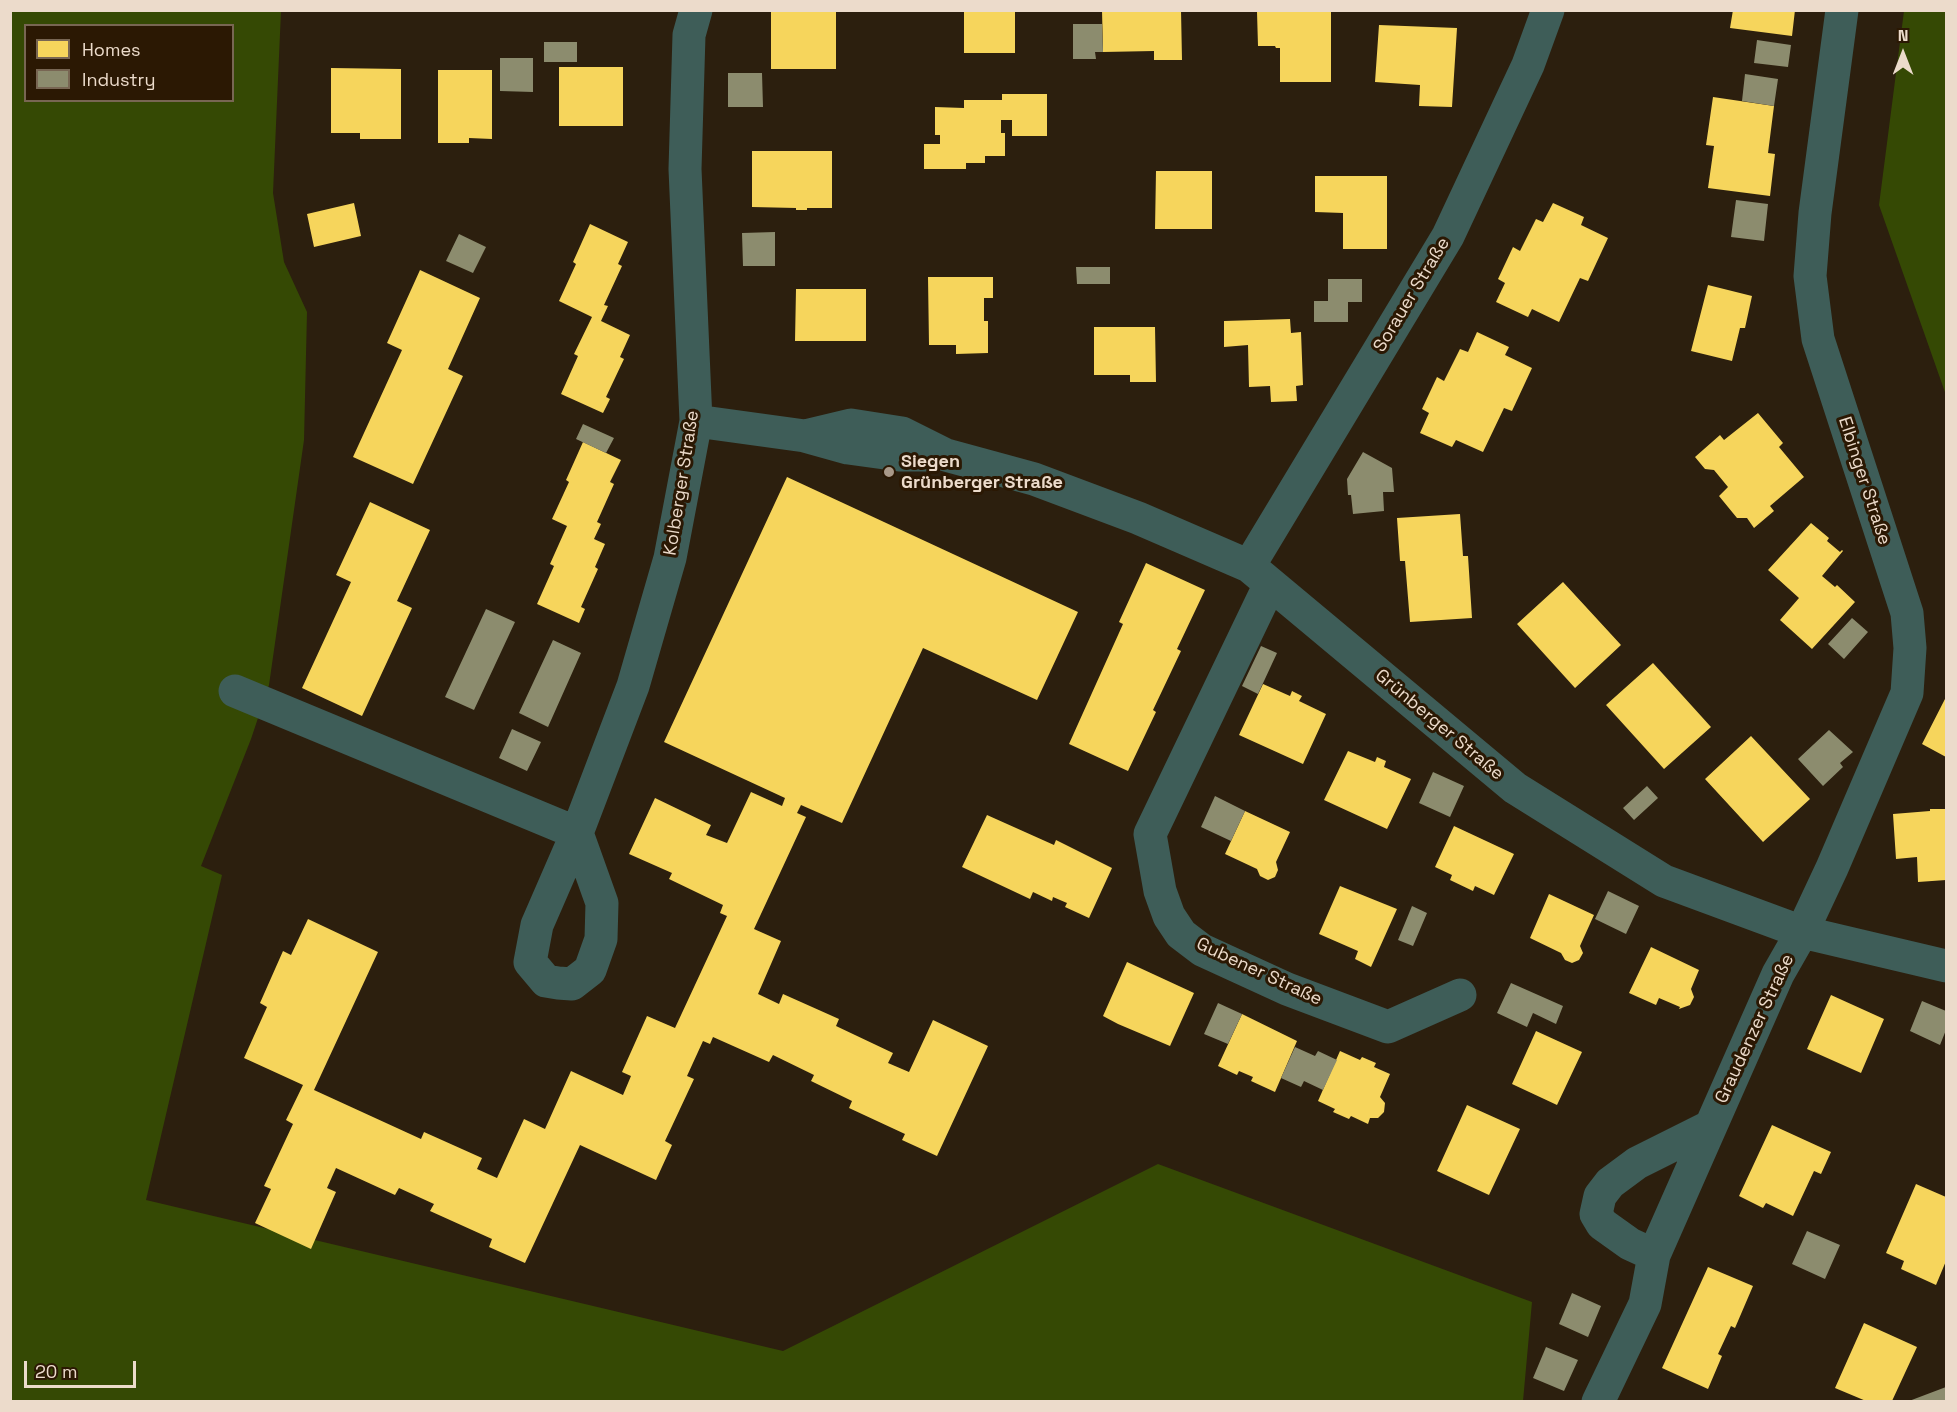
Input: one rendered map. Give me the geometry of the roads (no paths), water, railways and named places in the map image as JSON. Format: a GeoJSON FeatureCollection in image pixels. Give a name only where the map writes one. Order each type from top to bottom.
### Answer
{"type":"FeatureCollection","features":[{"type":"Feature","properties":{"kind":"street","name":"Kolberger Straße"},"geometry":{"type":"LineString","coordinates":[[235,691],[578,833],[633,686],[664,579],[696,421],[685,169],[690,35],[696,10]]}},
{"type":"Feature","properties":{"kind":"street","name":"Sorauer Straße"},"geometry":{"type":"LineString","coordinates":[[1259,575],[1449,236],[1528,65],[1548,10]]}},
{"type":"Feature","properties":{"kind":"street","name":"Elbinger Straße"},"geometry":{"type":"LineString","coordinates":[[1802,932],[1907,693],[1910,648],[1907,613],[1818,339],[1810,276],[1815,213],[1842,10]]}},
{"type":"Feature","properties":{"kind":"street","name":"Grünberger Straße"},"geometry":{"type":"LineString","coordinates":[[696,421],[805,436],[851,424],[903,433],[946,455],[1034,479],[1138,518],[1259,575],[1515,788],[1664,881],[1802,932],[1947,966]]}},
{"type":"Feature","properties":{"kind":"street","name":"Gubener Straße"},"geometry":{"type":"LineString","coordinates":[[1259,575],[1150,834],[1160,891],[1169,916],[1181,934],[1202,950],[1287,989],[1388,1027],[1460,995]]}},
{"type":"Feature","properties":{"kind":"street","name":"Graudenzer Straße"},"geometry":{"type":"LineString","coordinates":[[1598,1401],[1645,1304],[1654,1256],[1709,1127],[1778,974],[1802,932]]}},
{"type":"Feature","properties":{"kind":"street"},"geometry":{"type":"LineString","coordinates":[[1654,1256],[1630,1244],[1602,1224],[1596,1214],[1600,1196],[1610,1183],[1637,1163],[1709,1127]]}},
{"type":"Feature","properties":{"kind":"place","name":"Siegen Grünberger Straße"},"geometry":{"type":"Point","coordinates":[889,472]}}]}
